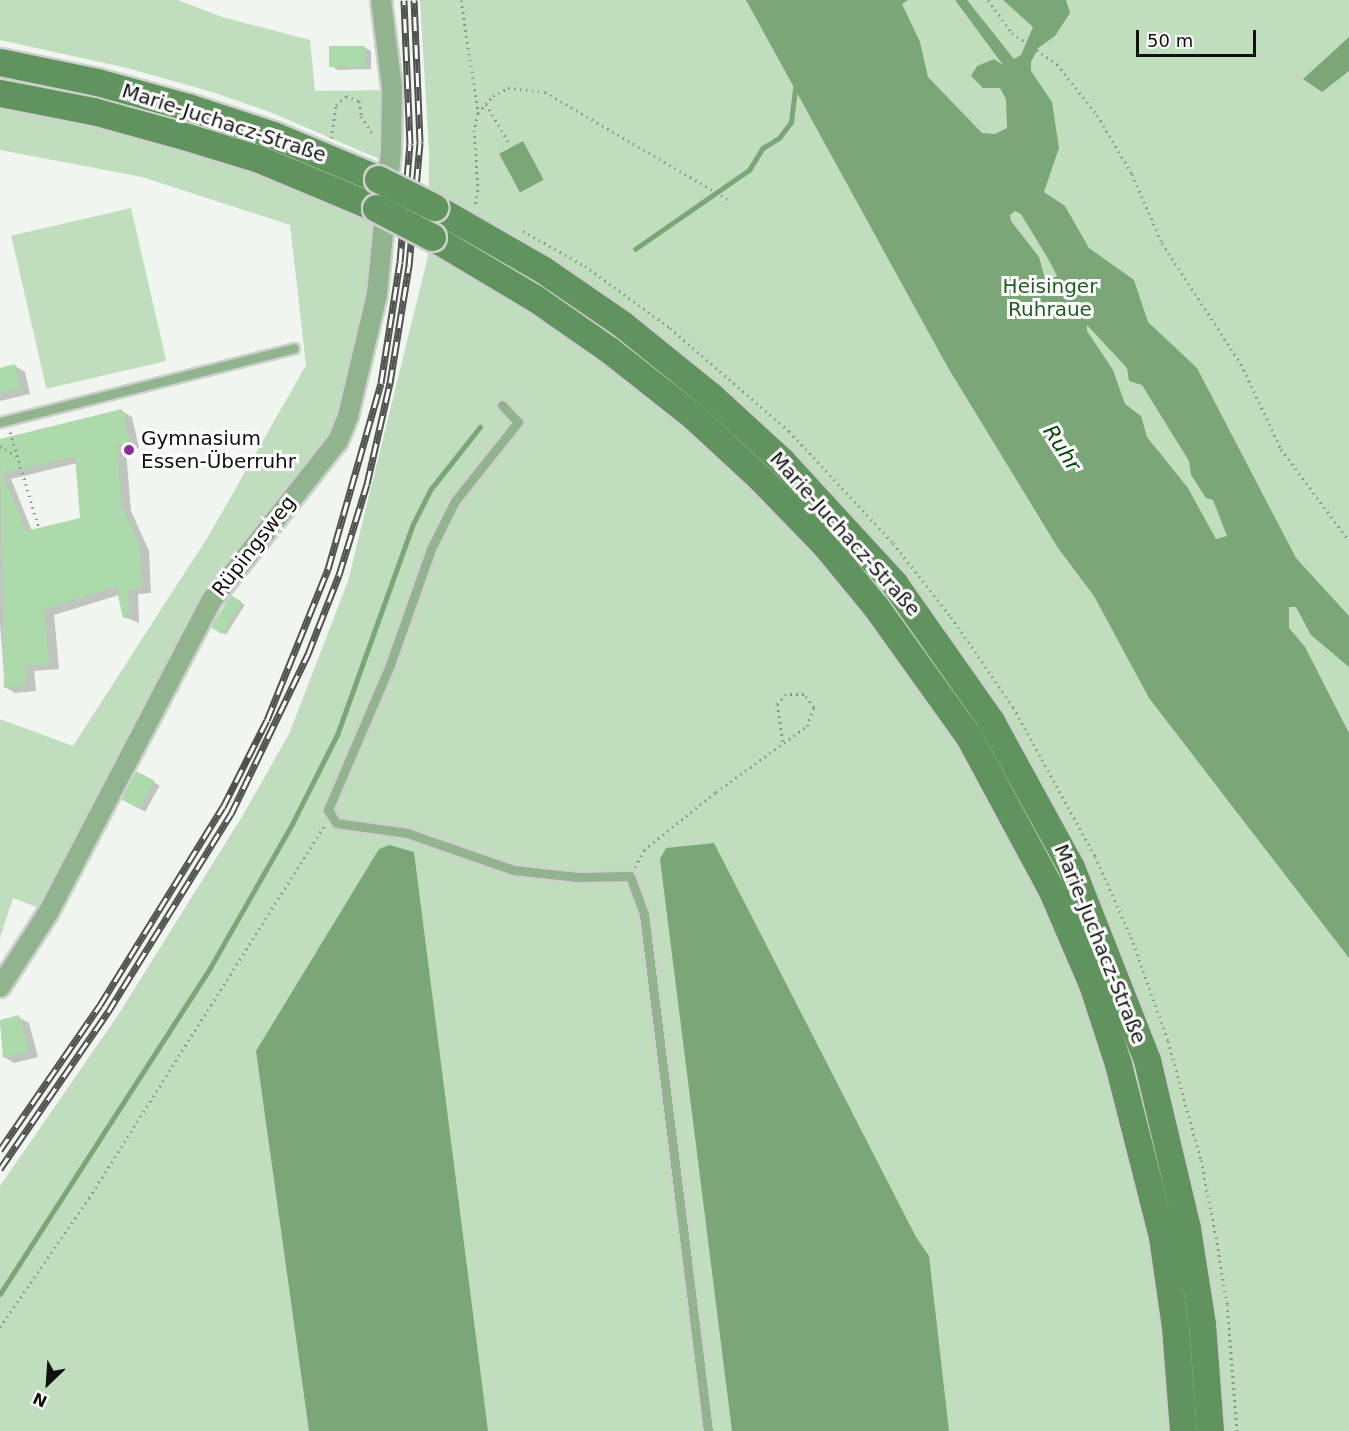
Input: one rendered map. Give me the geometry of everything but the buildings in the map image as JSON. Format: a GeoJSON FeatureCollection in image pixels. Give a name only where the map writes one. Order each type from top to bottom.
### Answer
{"type":"FeatureCollection","features":[{"type":"Feature","properties":{"kind":"main road","name":"Marie-Juchacz-Straße"},"geometry":{"type":"LineString","coordinates":[[0,62],[97,82],[188,107],[273,135],[378,179],[434,207],[542,269],[622,324],[710,395],[782,461],[894,583],[991,721],[1071,867],[1147,1060],[1187,1228],[1202,1324],[1210,1431]]}},
{"type":"Feature","properties":{"kind":"main road","name":"Marie-Juchacz-Straße"},"geometry":{"type":"LineString","coordinates":[[0,93],[93,111],[259,159],[375,208],[432,237],[536,298],[608,349],[693,416],[761,479],[825,545],[876,607],[969,737],[1051,889],[1092,984],[1118,1064],[1162,1237],[1175,1327],[1183,1431]]}},
{"type":"Feature","properties":{"kind":"street","name":"Rüpingsweg"},"geometry":{"type":"LineString","coordinates":[[0,987],[48,913],[211,602],[338,441],[356,390],[377,294],[391,152],[392,88],[381,0]]}},
{"type":"Feature","properties":{"kind":"lane"},"geometry":{"type":"LineString","coordinates":[[3,421],[294,348]]}},
{"type":"Feature","properties":{"kind":"lane"},"geometry":{"type":"LineString","coordinates":[[502,405],[518,422],[455,501],[430,549],[390,665],[328,810],[336,824],[407,833],[513,870],[578,877],[630,876],[645,914],[708,1431]]}},
{"type":"Feature","properties":{"kind":"path"},"geometry":{"type":"LineString","coordinates":[[461,0],[478,113],[474,130],[478,190],[475,207]]}},
{"type":"Feature","properties":{"kind":"path"},"geometry":{"type":"LineString","coordinates":[[988,0],[1022,41],[1042,53],[1077,87],[1107,130],[1132,174],[1162,243],[1228,342],[1281,449],[1349,541]]}},
{"type":"Feature","properties":{"kind":"path"},"geometry":{"type":"LineString","coordinates":[[478,113],[508,88],[545,92],[729,200]]}},
{"type":"Feature","properties":{"kind":"path"},"geometry":{"type":"LineString","coordinates":[[331,140],[336,105],[342,98],[350,96],[359,101],[361,116],[380,148],[391,152]]}},
{"type":"Feature","properties":{"kind":"path"},"geometry":{"type":"LineString","coordinates":[[486,104],[509,143]]}},
{"type":"Feature","properties":{"kind":"path"},"geometry":{"type":"LineString","coordinates":[[3,421],[17,456],[39,528]]}},
{"type":"Feature","properties":{"kind":"path"},"geometry":{"type":"LineString","coordinates":[[0,446],[17,456]]}},
{"type":"Feature","properties":{"kind":"path"},"geometry":{"type":"LineString","coordinates":[[630,876],[644,850],[812,721],[814,707],[804,694],[786,694],[777,704],[783,742]]}},
{"type":"Feature","properties":{"kind":"path"},"geometry":{"type":"LineString","coordinates":[[0,1327],[89,1198],[318,831],[332,817]]}},
{"type":"Feature","properties":{"kind":"green space"},"geometry":{"type":"Polygon","coordinates":[[[0,0],[178,0],[222,17],[310,40],[315,91],[387,90],[384,161],[270,112],[212,92],[127,68],[0,40],[0,0]]]}},
{"type":"Feature","properties":{"kind":"green space","name":"Heisinger Ruhraue"},"geometry":{"type":"Polygon","coordinates":[[[420,0],[1349,0],[1349,1431],[0,1431],[0,1186],[118,1015],[243,815],[289,734],[348,581],[428,256],[429,152],[420,0]]]}},
{"type":"Feature","properties":{"kind":"green space"},"geometry":{"type":"Polygon","coordinates":[[[0,71],[260,141],[377,189],[378,200],[0,84],[0,71]]]}},
{"type":"Feature","properties":{"kind":"green space"},"geometry":{"type":"Polygon","coordinates":[[[0,98],[181,139],[382,220],[374,294],[334,439],[222,580],[41,909],[13,898],[0,938],[0,719],[73,746],[209,535],[306,365],[290,225],[142,177],[0,150],[0,98]]]}},
{"type":"Feature","properties":{"kind":"green space"},"geometry":{"type":"Polygon","coordinates":[[[131,208],[166,361],[46,389],[11,236],[131,208]]]}},
{"type":"Feature","properties":{"kind":"water","name":"Ruhr"},"geometry":{"type":"Polygon","coordinates":[[[746,0],[908,0],[902,4],[920,42],[928,77],[982,133],[995,134],[1007,128],[1006,99],[1000,88],[983,88],[971,76],[977,66],[994,59],[1003,65],[955,0],[967,0],[1014,59],[1021,55],[1033,27],[1003,0],[1066,0],[1070,13],[1055,36],[1038,48],[1031,62],[1031,71],[1052,102],[1059,148],[1044,192],[1065,206],[1089,248],[1134,280],[1148,322],[1197,368],[1296,558],[1349,616],[1349,667],[1311,635],[1296,607],[1289,607],[1289,628],[1305,647],[1349,733],[1349,958],[1149,698],[1094,596],[1058,548],[947,366],[746,0]],[[1015,211],[1010,215],[1011,221],[1039,257],[1045,278],[1052,279],[1057,276],[1050,262],[1021,214],[1015,211]],[[1087,325],[1087,331],[1113,370],[1125,404],[1141,416],[1147,437],[1188,488],[1216,539],[1227,536],[1213,500],[1206,498],[1191,475],[1189,461],[1142,385],[1129,381],[1127,368],[1087,325]]]}},
{"type":"Feature","properties":{"kind":"water"},"geometry":{"type":"Polygon","coordinates":[[[1349,37],[1349,71],[1322,92],[1303,79],[1349,37]]]}},
{"type":"Feature","properties":{"kind":"water"},"geometry":{"type":"Polygon","coordinates":[[[523,141],[544,180],[520,193],[499,154],[523,141]]]}},
{"type":"Feature","properties":{"kind":"water"},"geometry":{"type":"Polygon","coordinates":[[[714,843],[916,1237],[929,1256],[949,1431],[732,1431],[660,859],[666,848],[714,843]]]}},
{"type":"Feature","properties":{"kind":"water"},"geometry":{"type":"Polygon","coordinates":[[[389,845],[414,852],[488,1431],[309,1431],[256,1051],[379,849],[389,845]]]}},
{"type":"Feature","properties":{"kind":"waterway"},"geometry":{"type":"LineString","coordinates":[[635,249],[749,170],[763,148],[779,138],[791,122],[796,83]]}},
{"type":"Feature","properties":{"kind":"waterway"},"geometry":{"type":"LineString","coordinates":[[0,1294],[210,968],[292,824],[337,735],[413,524],[431,489],[480,427]]}},
{"type":"Feature","properties":{"kind":"railway"},"geometry":{"type":"LineString","coordinates":[[0,1150],[100,1005],[223,807],[267,720],[328,569],[381,383],[400,262],[410,144],[404,0]]}},
{"type":"Feature","properties":{"kind":"railway"},"geometry":{"type":"LineString","coordinates":[[0,1169],[108,1012],[231,814],[308,654],[339,575],[367,484],[390,383],[409,266],[420,142],[414,0]]}},
{"type":"Feature","properties":{"kind":"place","name":"Gymnasium Essen-Überruhr"},"geometry":{"type":"Point","coordinates":[129,450]}}]}
